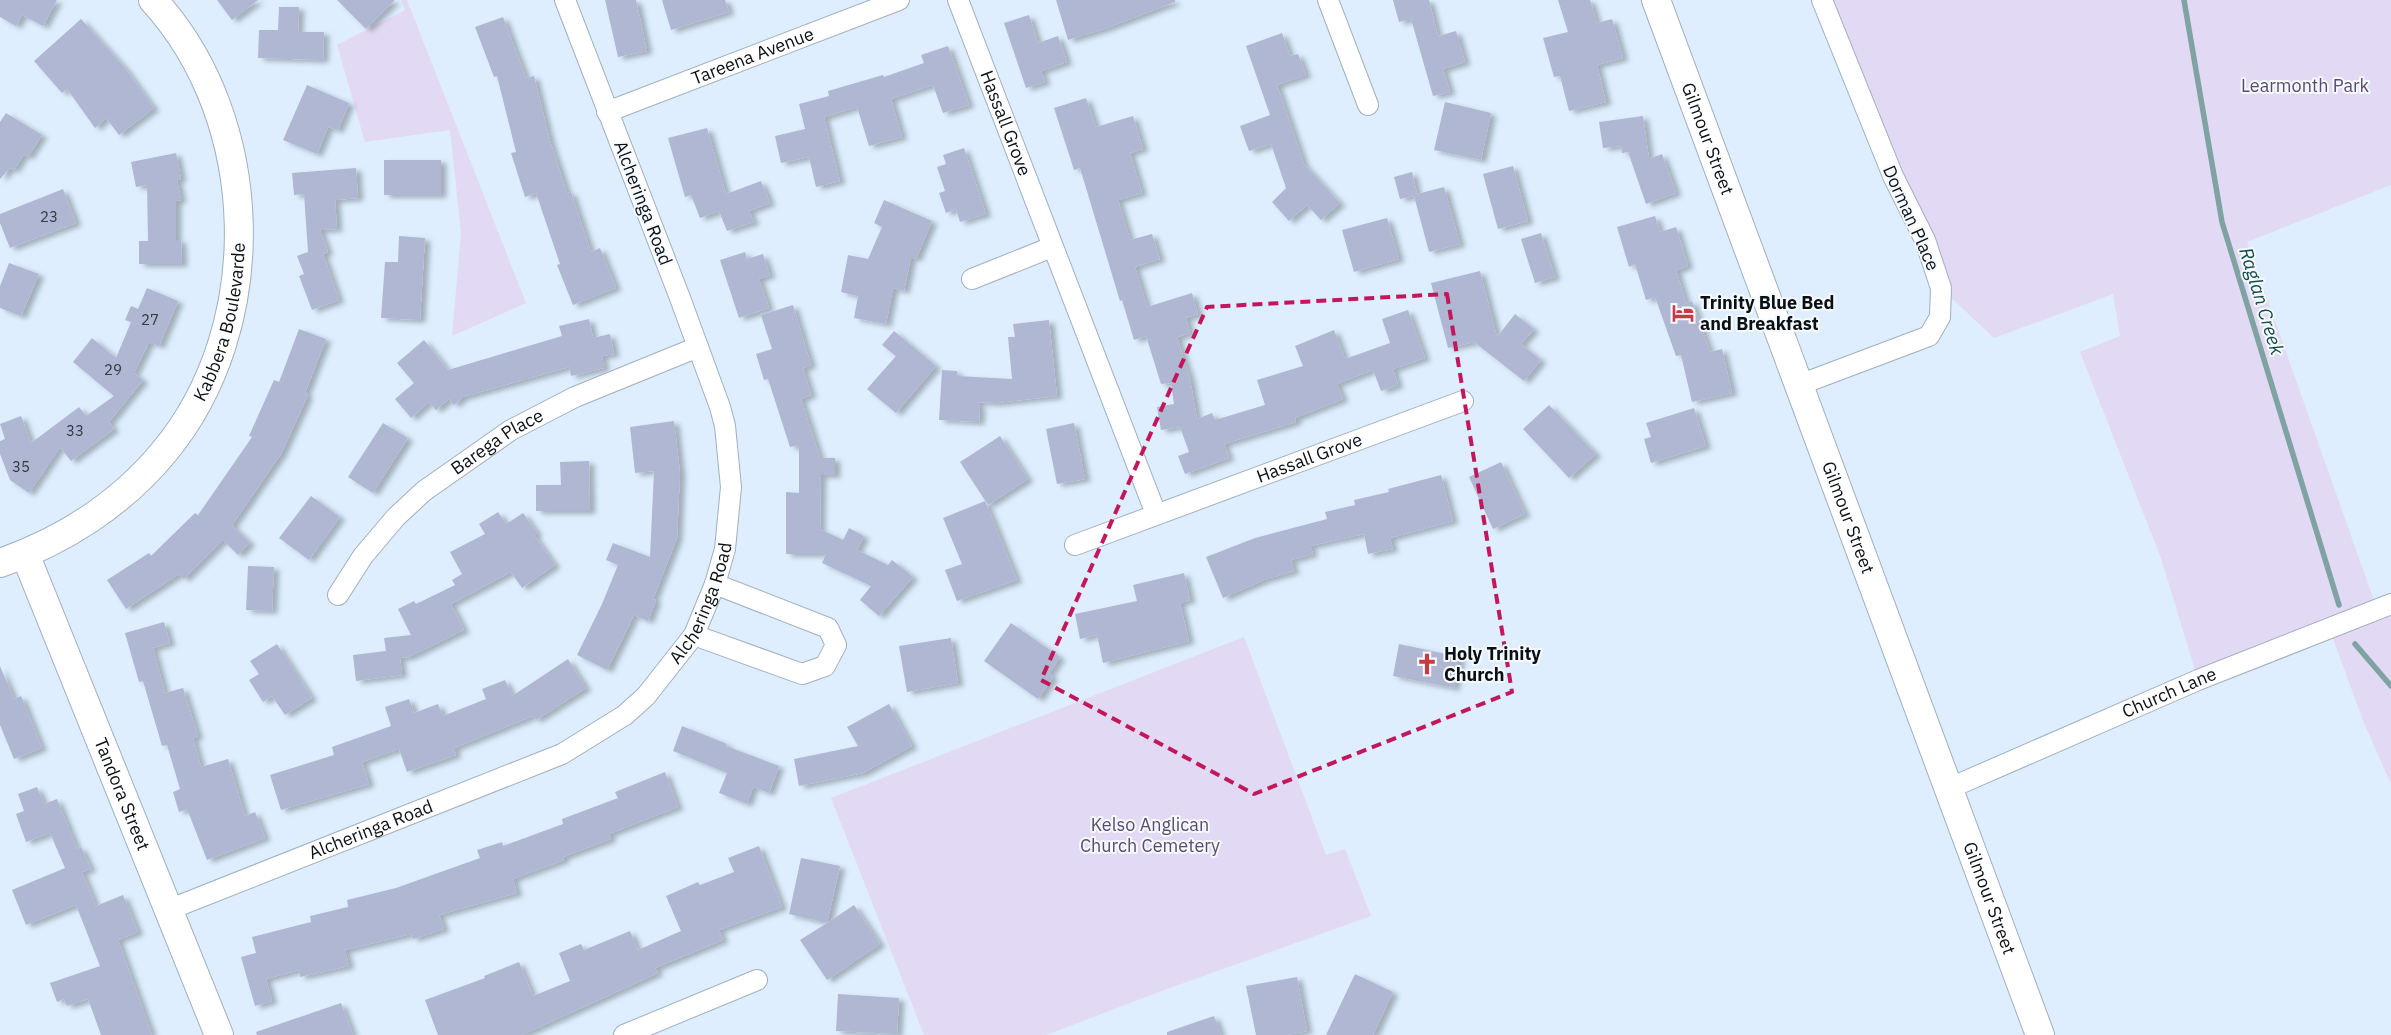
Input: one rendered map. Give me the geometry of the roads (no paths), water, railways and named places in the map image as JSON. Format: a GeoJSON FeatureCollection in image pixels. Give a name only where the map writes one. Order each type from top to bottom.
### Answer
{"type":"FeatureCollection","features":[{"type":"Feature","properties":{"kind":"street","name":"Kabbera Boulevarde"},"geometry":{"type":"LineString","coordinates":[[12,558],[90,520],[135,483],[164,453],[188,420],[208,381],[226,332],[236,284],[240,237],[232,154],[216,104],[193,56],[168,17],[153,0]]}},
{"type":"Feature","properties":{"kind":"street","name":"Alcheringa Road"},"geometry":{"type":"LineString","coordinates":[[168,910],[562,754],[626,715],[646,696],[694,635],[715,584],[725,549],[731,487],[725,426],[698,347],[565,0]]}},
{"type":"Feature","properties":{"kind":"street","name":"Tareena Avenue"},"geometry":{"type":"LineString","coordinates":[[607,112],[899,0]]}},
{"type":"Feature","properties":{"kind":"street","name":"Hassall Grove"},"geometry":{"type":"LineString","coordinates":[[958,0],[1156,514]]}},
{"type":"Feature","properties":{"kind":"street"},"geometry":{"type":"LineString","coordinates":[[1328,0],[1368,105]]}},
{"type":"Feature","properties":{"kind":"street","name":"Gilmour Street"},"geometry":{"type":"LineString","coordinates":[[1656,0],[1950,788],[2040,1035]]}},
{"type":"Feature","properties":{"kind":"street","name":"Dorman Place"},"geometry":{"type":"LineString","coordinates":[[1799,385],[1929,336],[1940,317],[1941,288],[1925,240],[1893,176],[1847,68],[1822,0]]}},
{"type":"Feature","properties":{"kind":"street"},"geometry":{"type":"LineString","coordinates":[[972,279],[1052,248]]}},
{"type":"Feature","properties":{"kind":"street","name":"Barega Place"},"geometry":{"type":"LineString","coordinates":[[338,595],[363,556],[396,517],[424,491],[511,430],[576,397],[698,347]]}},
{"type":"Feature","properties":{"kind":"street","name":"Hassall Grove"},"geometry":{"type":"LineString","coordinates":[[1075,545],[1463,401]]}},
{"type":"Feature","properties":{"kind":"street","name":"Tandora Street"},"geometry":{"type":"LineString","coordinates":[[12,558],[168,910],[219,1035]]}},
{"type":"Feature","properties":{"kind":"street"},"geometry":{"type":"LineString","coordinates":[[694,635],[802,674],[825,666],[836,645],[828,628],[715,584]]}},
{"type":"Feature","properties":{"kind":"street","name":"Church Lane"},"geometry":{"type":"LineString","coordinates":[[1950,788],[2198,680],[2391,604]]}},
{"type":"Feature","properties":{"kind":"street"},"geometry":{"type":"LineString","coordinates":[[624,1035],[758,980]]}},
{"type":"Feature","properties":{"kind":"waterway","name":"Raglan Creek"},"geometry":{"type":"LineString","coordinates":[[2184,0],[2222,222],[2339,605]]}},
{"type":"Feature","properties":{"kind":"waterway","name":"Raglan Creek"},"geometry":{"type":"LineString","coordinates":[[2355,644],[2391,686]]}},
{"type":"Feature","properties":{"kind":"place","name":"Trinity Blue Bed and Breakfast"},"geometry":{"type":"Point","coordinates":[1683,313]}},
{"type":"Feature","properties":{"kind":"place","name":"Holy Trinity Church"},"geometry":{"type":"Point","coordinates":[1427,664]}},
{"type":"Feature","properties":{"kind":"park label","name":"Learmonth Park"},"geometry":{"type":"Point","coordinates":[2305,86]}},
{"type":"Feature","properties":{"kind":"park label","name":"Kelso Anglican Church Cemetery"},"geometry":{"type":"Point","coordinates":[1150,835]}}]}
